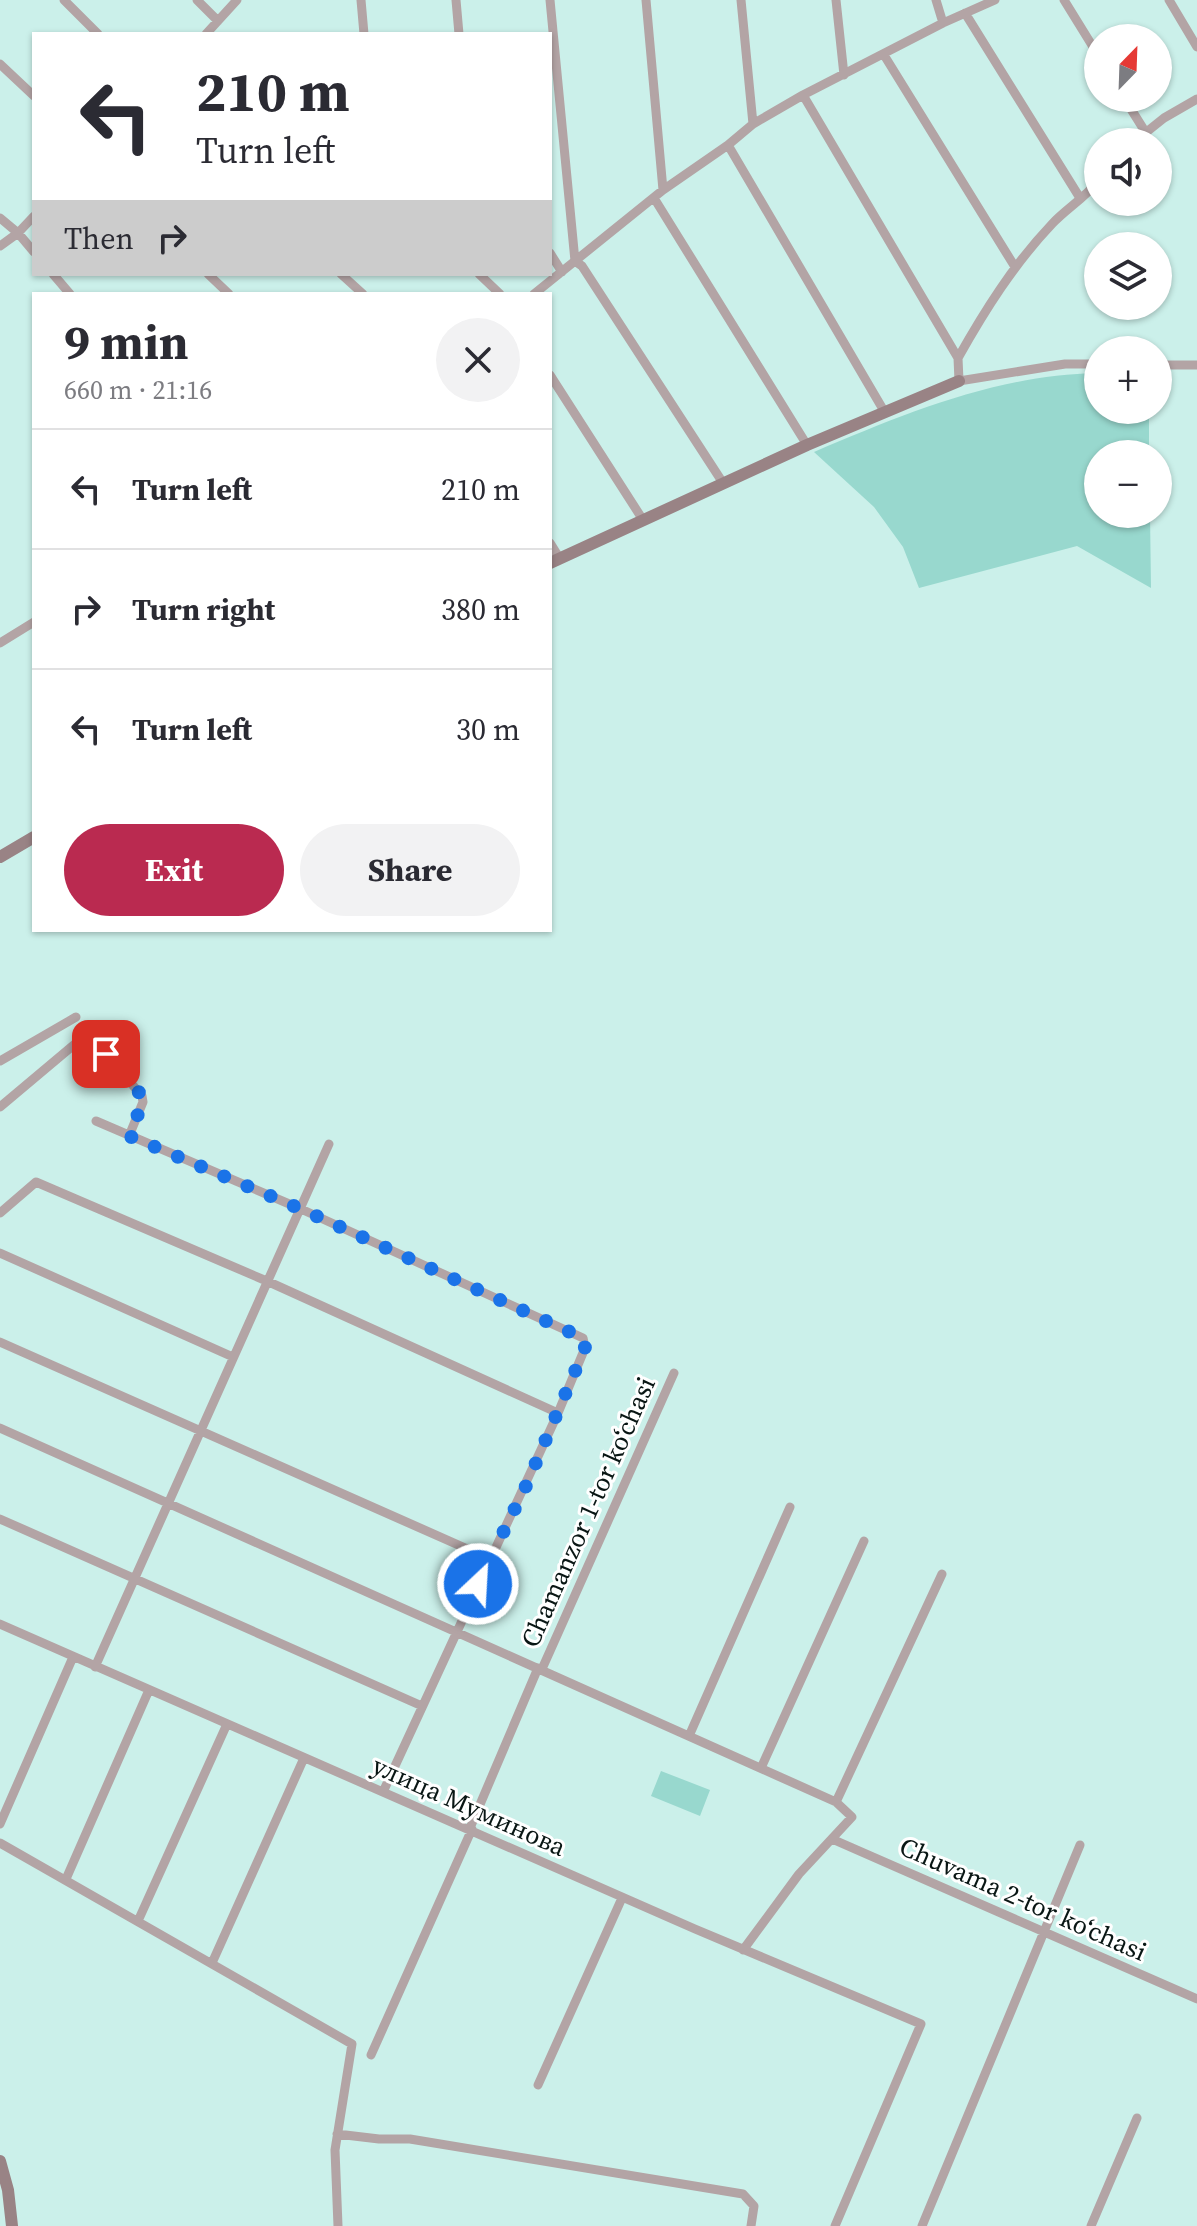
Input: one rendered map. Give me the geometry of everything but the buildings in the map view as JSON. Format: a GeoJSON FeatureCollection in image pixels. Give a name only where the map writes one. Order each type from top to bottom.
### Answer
{"type":"FeatureCollection","features":[{"type":"Feature","properties":{"kind":"street"},"geometry":{"type":"LineString","coordinates":[[64,0],[96,32]]}},
{"type":"Feature","properties":{"kind":"street"},"geometry":{"type":"LineString","coordinates":[[197,0],[214,29],[237,0]]}},
{"type":"Feature","properties":{"kind":"street"},"geometry":{"type":"LineString","coordinates":[[361,0],[364,32]]}},
{"type":"Feature","properties":{"kind":"street"},"geometry":{"type":"LineString","coordinates":[[456,0],[459,32]]}},
{"type":"Feature","properties":{"kind":"street"},"geometry":{"type":"LineString","coordinates":[[550,0],[575,261],[582,266],[723,483]]}},
{"type":"Feature","properties":{"kind":"street"},"geometry":{"type":"LineString","coordinates":[[646,0],[663,190]]}},
{"type":"Feature","properties":{"kind":"street"},"geometry":{"type":"LineString","coordinates":[[741,0],[753,124]]}},
{"type":"Feature","properties":{"kind":"street"},"geometry":{"type":"LineString","coordinates":[[836,0],[844,75]]}},
{"type":"Feature","properties":{"kind":"street"},"geometry":{"type":"LineString","coordinates":[[936,0],[943,23]]}},
{"type":"Feature","properties":{"kind":"street"},"geometry":{"type":"LineString","coordinates":[[537,292],[663,190],[753,124],[943,23],[995,0]]}},
{"type":"Feature","properties":{"kind":"street"},"geometry":{"type":"LineString","coordinates":[[1064,0],[1084,32]]}},
{"type":"Feature","properties":{"kind":"street"},"geometry":{"type":"LineString","coordinates":[[1169,0],[1197,47]]}},
{"type":"Feature","properties":{"kind":"street"},"geometry":{"type":"LineString","coordinates":[[965,13],[1080,198]]}},
{"type":"Feature","properties":{"kind":"street"},"geometry":{"type":"LineString","coordinates":[[884,55],[1015,267]]}},
{"type":"Feature","properties":{"kind":"street"},"geometry":{"type":"LineString","coordinates":[[0,64],[32,94]]}},
{"type":"Feature","properties":{"kind":"street"},"geometry":{"type":"LineString","coordinates":[[803,95],[958,358],[959,381]]}},
{"type":"Feature","properties":{"kind":"street"},"geometry":{"type":"LineString","coordinates":[[1152,128],[1197,99]]}},
{"type":"Feature","properties":{"kind":"street"},"geometry":{"type":"LineString","coordinates":[[728,145],[884,411]]}},
{"type":"Feature","properties":{"kind":"street"},"geometry":{"type":"LineString","coordinates":[[958,358],[983,313],[1015,267],[1053,223],[1084,194]]}},
{"type":"Feature","properties":{"kind":"street"},"geometry":{"type":"LineString","coordinates":[[654,198],[807,445]]}},
{"type":"Feature","properties":{"kind":"street"},"geometry":{"type":"LineString","coordinates":[[0,218],[32,250]]}},
{"type":"Feature","properties":{"kind":"street"},"geometry":{"type":"LineString","coordinates":[[0,246],[32,218]]}},
{"type":"Feature","properties":{"kind":"street"},"geometry":{"type":"LineString","coordinates":[[552,256],[562,272]]}},
{"type":"Feature","properties":{"kind":"street"},"geometry":{"type":"LineString","coordinates":[[55,276],[68,292]]}},
{"type":"Feature","properties":{"kind":"street"},"geometry":{"type":"LineString","coordinates":[[210,276],[227,292]]}},
{"type":"Feature","properties":{"kind":"street"},"geometry":{"type":"LineString","coordinates":[[343,276],[361,292]]}},
{"type":"Feature","properties":{"kind":"street"},"geometry":{"type":"LineString","coordinates":[[481,276],[498,292]]}},
{"type":"Feature","properties":{"kind":"street"},"geometry":{"type":"LineString","coordinates":[[555,561],[807,445],[959,381],[1065,364],[1084,364]]}},
{"type":"Feature","properties":{"kind":"street"},"geometry":{"type":"LineString","coordinates":[[1172,365],[1197,365]]}},
{"type":"Feature","properties":{"kind":"street"},"geometry":{"type":"LineString","coordinates":[[552,378],[643,520]]}},
{"type":"Feature","properties":{"kind":"street"},"geometry":{"type":"LineString","coordinates":[[0,643],[32,623]]}},
{"type":"Feature","properties":{"kind":"street"},"geometry":{"type":"LineString","coordinates":[[0,857],[32,838]]}},
{"type":"Feature","properties":{"kind":"street"},"geometry":{"type":"LineString","coordinates":[[0,1061],[76,1017]]}},
{"type":"Feature","properties":{"kind":"street"},"geometry":{"type":"LineString","coordinates":[[0,1107],[88,1033],[142,1096],[143,1102],[129,1136]]}},
{"type":"Feature","properties":{"kind":"street"},"geometry":{"type":"LineString","coordinates":[[96,1121],[301,1209],[583,1338],[585,1348],[526,1486],[383,1792]]}},
{"type":"Feature","properties":{"kind":"street"},"geometry":{"type":"LineString","coordinates":[[95,1667],[329,1144]]}},
{"type":"Feature","properties":{"kind":"street"},"geometry":{"type":"LineString","coordinates":[[0,1213],[36,1182],[269,1282],[558,1413]]}},
{"type":"Feature","properties":{"kind":"street"},"geometry":{"type":"LineString","coordinates":[[0,1253],[233,1357]]}},
{"type":"Feature","properties":{"kind":"street"},"geometry":{"type":"LineString","coordinates":[[0,1342],[490,1559]]}},
{"type":"Feature","properties":{"kind":"street","name":"Chamanzor 1-tor koʻchasi"},"geometry":{"type":"LineString","coordinates":[[371,2055],[674,1373]]}},
{"type":"Feature","properties":{"kind":"street"},"geometry":{"type":"LineString","coordinates":[[0,1428],[836,1802],[852,1817],[799,1874],[743,1950]]}},
{"type":"Feature","properties":{"kind":"street"},"geometry":{"type":"LineString","coordinates":[[689,1736],[790,1507]]}},
{"type":"Feature","properties":{"kind":"street"},"geometry":{"type":"LineString","coordinates":[[0,1519],[422,1706]]}},
{"type":"Feature","properties":{"kind":"street"},"geometry":{"type":"LineString","coordinates":[[761,1768],[864,1541]]}},
{"type":"Feature","properties":{"kind":"street"},"geometry":{"type":"LineString","coordinates":[[836,1802],[942,1574]]}},
{"type":"Feature","properties":{"kind":"street","name":"улица Муминова"},"geometry":{"type":"LineString","coordinates":[[0,1624],[622,1898],[921,2024],[835,2226]]}},
{"type":"Feature","properties":{"kind":"street"},"geometry":{"type":"LineString","coordinates":[[0,1824],[73,1657]]}},
{"type":"Feature","properties":{"kind":"street"},"geometry":{"type":"LineString","coordinates":[[66,1879],[149,1690]]}},
{"type":"Feature","properties":{"kind":"street"},"geometry":{"type":"LineString","coordinates":[[138,1921],[227,1724]]}},
{"type":"Feature","properties":{"kind":"street"},"geometry":{"type":"LineString","coordinates":[[212,1963],[304,1758]]}},
{"type":"Feature","properties":{"kind":"street","name":"Chuvama 2-tor koʻchasi"},"geometry":{"type":"LineString","coordinates":[[832,1839],[1197,1999]]}},
{"type":"Feature","properties":{"kind":"street"},"geometry":{"type":"LineString","coordinates":[[0,1843],[352,2044],[335,2150],[338,2226]]}},
{"type":"Feature","properties":{"kind":"street"},"geometry":{"type":"LineString","coordinates":[[922,2226],[1080,1845]]}},
{"type":"Feature","properties":{"kind":"street"},"geometry":{"type":"LineString","coordinates":[[538,2085],[622,1898]]}},
{"type":"Feature","properties":{"kind":"street"},"geometry":{"type":"LineString","coordinates":[[1091,2226],[1137,2118]]}},
{"type":"Feature","properties":{"kind":"street"},"geometry":{"type":"LineString","coordinates":[[337,2134],[410,2139],[743,2194],[754,2206],[751,2226]]}},
{"type":"Feature","properties":{"kind":"street"},"geometry":{"type":"LineString","coordinates":[[0,2161],[8,2190],[12,2226]]}},
{"type":"Feature","properties":{"kind":"green space"},"geometry":{"type":"Polygon","coordinates":[[[1084,374],[1084,424],[1149,424],[1149,440],[1084,440],[1084,528],[1150,528],[1151,588],[1077,546],[919,588],[903,547],[874,507],[814,452],[883,423],[953,399],[1061,375],[1084,374]]]}},
{"type":"Feature","properties":{"kind":"green space"},"geometry":{"type":"Polygon","coordinates":[[[661,1771],[710,1790],[700,1816],[651,1796],[661,1771]]]}},
{"type":"Feature","properties":{"kind":"route"},"geometry":{"type":"LineString","coordinates":[[106,1054],[142,1096],[143,1102],[129,1136],[301,1209],[583,1338],[585,1348],[558,1413],[478,1584]]}}]}
